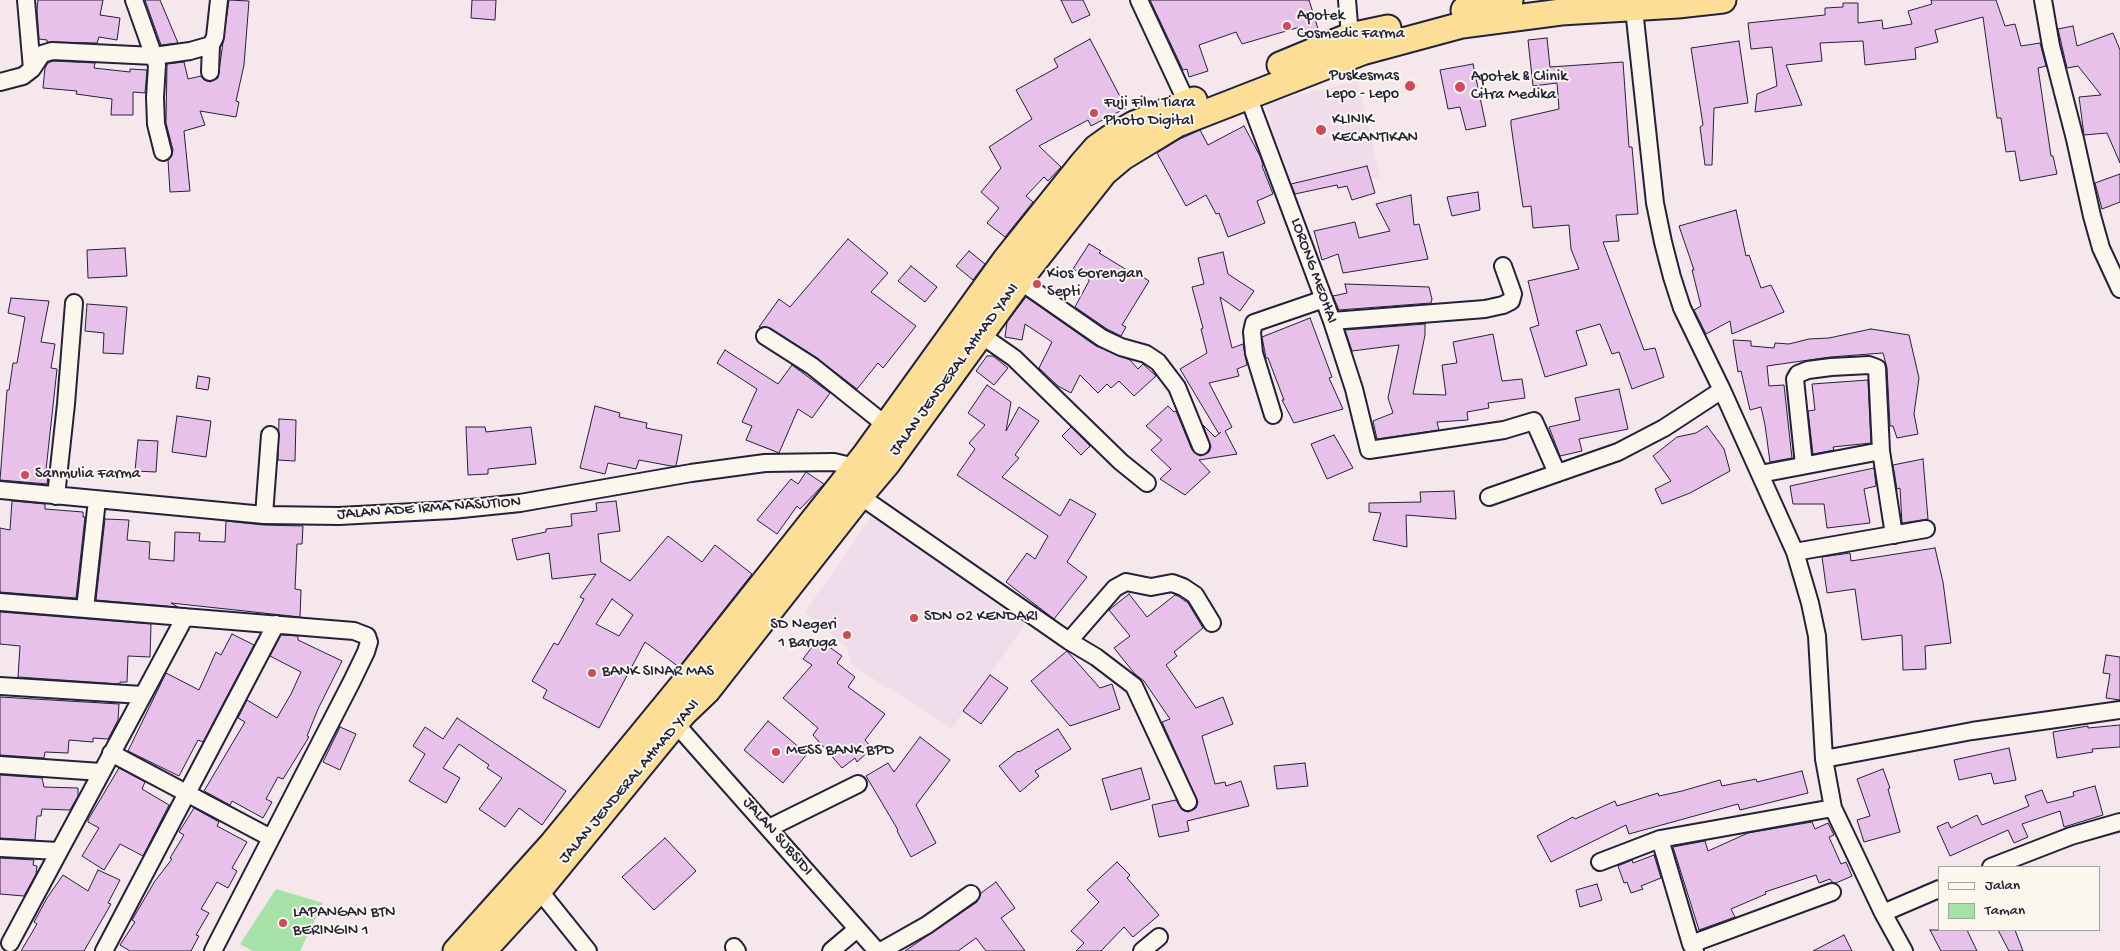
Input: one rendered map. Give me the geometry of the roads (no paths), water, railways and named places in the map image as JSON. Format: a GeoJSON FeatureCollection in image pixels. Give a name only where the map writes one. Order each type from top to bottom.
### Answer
{"type":"FeatureCollection","features":[{"type":"Feature","properties":{"kind":"highway","name":"JALAN JENDERAL AHMAD YANI"},"geometry":{"type":"LineString","coordinates":[[468,947],[508,909],[566,841],[685,682],[887,426],[1006,259],[1096,148],[1110,138],[1154,115],[1188,103],[1350,36],[1510,0]]}},
{"type":"Feature","properties":{"kind":"highway","name":"JALAN JENDERAL AHMAD YANI"},"geometry":{"type":"LineString","coordinates":[[566,841],[676,724],[683,714],[707,691],[860,496],[888,464],[1020,281],[1104,173],[1122,157],[1176,124],[1362,52],[1462,26],[1633,4],[1723,0]]}},
{"type":"Feature","properties":{"kind":"street"},"geometry":{"type":"LineString","coordinates":[[26,0],[32,69]]}},
{"type":"Feature","properties":{"kind":"street"},"geometry":{"type":"LineString","coordinates":[[134,0],[158,72],[155,97],[156,124],[163,152]]}},
{"type":"Feature","properties":{"kind":"street"},"geometry":{"type":"LineString","coordinates":[[210,72],[211,45],[215,37],[219,0]]}},
{"type":"Feature","properties":{"kind":"street"},"geometry":{"type":"LineString","coordinates":[[1139,0],[1188,103]]}},
{"type":"Feature","properties":{"kind":"street"},"geometry":{"type":"LineString","coordinates":[[1347,0],[1350,36]]}},
{"type":"Feature","properties":{"kind":"street"},"geometry":{"type":"LineString","coordinates":[[2043,0],[2051,46],[2075,139],[2092,216],[2101,248],[2120,289]]}},
{"type":"Feature","properties":{"kind":"street"},"geometry":{"type":"LineString","coordinates":[[1633,4],[1651,168],[1663,242],[1682,308],[1722,390],[1795,552],[1810,603],[1817,636],[1824,759],[1833,808],[1883,913],[1904,951]]}},
{"type":"Feature","properties":{"kind":"street"},"geometry":{"type":"LineString","coordinates":[[0,82],[23,76],[32,69],[42,54],[52,51],[154,56],[190,51],[211,45]]}},
{"type":"Feature","properties":{"kind":"street","name":"LORONG MEOHAI"},"geometry":{"type":"LineString","coordinates":[[1248,96],[1332,322],[1354,389],[1369,450],[1504,430],[1534,421],[1557,473]]}},
{"type":"Feature","properties":{"kind":"street"},"geometry":{"type":"LineString","coordinates":[[1332,322],[1485,309],[1503,305],[1511,302],[1514,294],[1503,266]]}},
{"type":"Feature","properties":{"kind":"street"},"geometry":{"type":"LineString","coordinates":[[1020,281],[1102,338],[1121,347],[1146,354],[1158,362],[1177,387],[1201,446]]}},
{"type":"Feature","properties":{"kind":"street"},"geometry":{"type":"LineString","coordinates":[[1273,416],[1254,353],[1252,332],[1254,323],[1324,299]]}},
{"type":"Feature","properties":{"kind":"street"},"geometry":{"type":"LineString","coordinates":[[56,496],[67,395],[74,304]]}},
{"type":"Feature","properties":{"kind":"street"},"geometry":{"type":"LineString","coordinates":[[981,335],[1014,358],[1121,462],[1147,483]]}},
{"type":"Feature","properties":{"kind":"street"},"geometry":{"type":"LineString","coordinates":[[765,336],[819,372],[856,404],[887,426]]}},
{"type":"Feature","properties":{"kind":"street"},"geometry":{"type":"LineString","coordinates":[[1804,465],[1795,379],[1798,374],[1808,370],[1869,364],[1877,368],[1881,452],[1894,535]]}},
{"type":"Feature","properties":{"kind":"street"},"geometry":{"type":"LineString","coordinates":[[1489,497],[1618,452],[1664,428],[1722,390]]}},
{"type":"Feature","properties":{"kind":"street"},"geometry":{"type":"LineString","coordinates":[[264,515],[270,435]]}},
{"type":"Feature","properties":{"kind":"street"},"geometry":{"type":"LineString","coordinates":[[1760,474],[1881,452]]}},
{"type":"Feature","properties":{"kind":"street","name":"JALAN ADE IRMA NASUTION"},"geometry":{"type":"LineString","coordinates":[[0,490],[264,515],[339,516],[452,510],[520,503],[691,473],[765,463],[834,462],[856,467]]}},
{"type":"Feature","properties":{"kind":"street"},"geometry":{"type":"LineString","coordinates":[[860,496],[1069,641],[1096,657],[1134,686],[1188,802]]}},
{"type":"Feature","properties":{"kind":"street"},"geometry":{"type":"LineString","coordinates":[[85,609],[97,500]]}},
{"type":"Feature","properties":{"kind":"street"},"geometry":{"type":"LineString","coordinates":[[1795,552],[1926,529]]}},
{"type":"Feature","properties":{"kind":"street"},"geometry":{"type":"LineString","coordinates":[[1069,641],[1115,588],[1126,582],[1151,586],[1172,583],[1184,587],[1195,595],[1212,623]]}},
{"type":"Feature","properties":{"kind":"street"},"geometry":{"type":"LineString","coordinates":[[0,602],[354,631],[367,636],[369,642],[352,681],[213,951]]}},
{"type":"Feature","properties":{"kind":"street"},"geometry":{"type":"LineString","coordinates":[[10,944],[185,617]]}},
{"type":"Feature","properties":{"kind":"street"},"geometry":{"type":"LineString","coordinates":[[104,951],[276,624]]}},
{"type":"Feature","properties":{"kind":"street"},"geometry":{"type":"LineString","coordinates":[[0,686],[142,695]]}},
{"type":"Feature","properties":{"kind":"street"},"geometry":{"type":"LineString","coordinates":[[1824,759],[1972,731],[2120,710]]}},
{"type":"Feature","properties":{"kind":"street","name":"JALAN SUBSIDI"},"geometry":{"type":"LineString","coordinates":[[676,724],[857,929],[879,951]]}},
{"type":"Feature","properties":{"kind":"street"},"geometry":{"type":"LineString","coordinates":[[111,753],[271,838]]}},
{"type":"Feature","properties":{"kind":"street"},"geometry":{"type":"LineString","coordinates":[[0,765],[101,772]]}},
{"type":"Feature","properties":{"kind":"street"},"geometry":{"type":"LineString","coordinates":[[769,828],[858,784]]}},
{"type":"Feature","properties":{"kind":"street"},"geometry":{"type":"LineString","coordinates":[[1600,862],[1660,839],[1833,808]]}},
{"type":"Feature","properties":{"kind":"street"},"geometry":{"type":"LineString","coordinates":[[1994,866],[2071,836],[2120,822]]}},
{"type":"Feature","properties":{"kind":"street"},"geometry":{"type":"LineString","coordinates":[[1660,839],[1693,948],[1832,892]]}},
{"type":"Feature","properties":{"kind":"street"},"geometry":{"type":"LineString","coordinates":[[0,848],[59,851]]}},
{"type":"Feature","properties":{"kind":"street"},"geometry":{"type":"LineString","coordinates":[[531,883],[588,951]]}},
{"type":"Feature","properties":{"kind":"street"},"geometry":{"type":"LineString","coordinates":[[1883,913],[1938,889]]}},
{"type":"Feature","properties":{"kind":"street"},"geometry":{"type":"LineString","coordinates":[[879,951],[928,925],[971,894]]}},
{"type":"Feature","properties":{"kind":"street"},"geometry":{"type":"LineString","coordinates":[[831,951],[857,929]]}},
{"type":"Feature","properties":{"kind":"street"},"geometry":{"type":"LineString","coordinates":[[1142,951],[1159,937]]}},
{"type":"Feature","properties":{"kind":"place","name":"Apotek Cosmedic Farma"},"geometry":{"type":"Point","coordinates":[1287,26]}},
{"type":"Feature","properties":{"kind":"place","name":"Puskesmas Lepo - Lepo"},"geometry":{"type":"Point","coordinates":[1410,86]}},
{"type":"Feature","properties":{"kind":"place","name":"Apotek & Clinik Citra Medika"},"geometry":{"type":"Point","coordinates":[1460,87]}},
{"type":"Feature","properties":{"kind":"place","name":"Fuji Film Tiara Photo Digital"},"geometry":{"type":"Point","coordinates":[1094,113]}},
{"type":"Feature","properties":{"kind":"place","name":"KLINIK KECANTIKAN"},"geometry":{"type":"Point","coordinates":[1321,130]}},
{"type":"Feature","properties":{"kind":"place","name":"Kios Gorengan Septi"},"geometry":{"type":"Point","coordinates":[1037,284]}},
{"type":"Feature","properties":{"kind":"place","name":"Sanmulia Farma"},"geometry":{"type":"Point","coordinates":[25,475]}},
{"type":"Feature","properties":{"kind":"place","name":"SDN 02 KENDARI"},"geometry":{"type":"Point","coordinates":[914,618]}},
{"type":"Feature","properties":{"kind":"place","name":"SD Negeri 1 Baruga"},"geometry":{"type":"Point","coordinates":[847,635]}},
{"type":"Feature","properties":{"kind":"place","name":"BANK SINAR MAS"},"geometry":{"type":"Point","coordinates":[592,673]}},
{"type":"Feature","properties":{"kind":"place","name":"MESS BANK BPD"},"geometry":{"type":"Point","coordinates":[776,752]}},
{"type":"Feature","properties":{"kind":"place","name":"LAPANGAN BTN BERINGIN 1"},"geometry":{"type":"Point","coordinates":[283,923]}}]}
